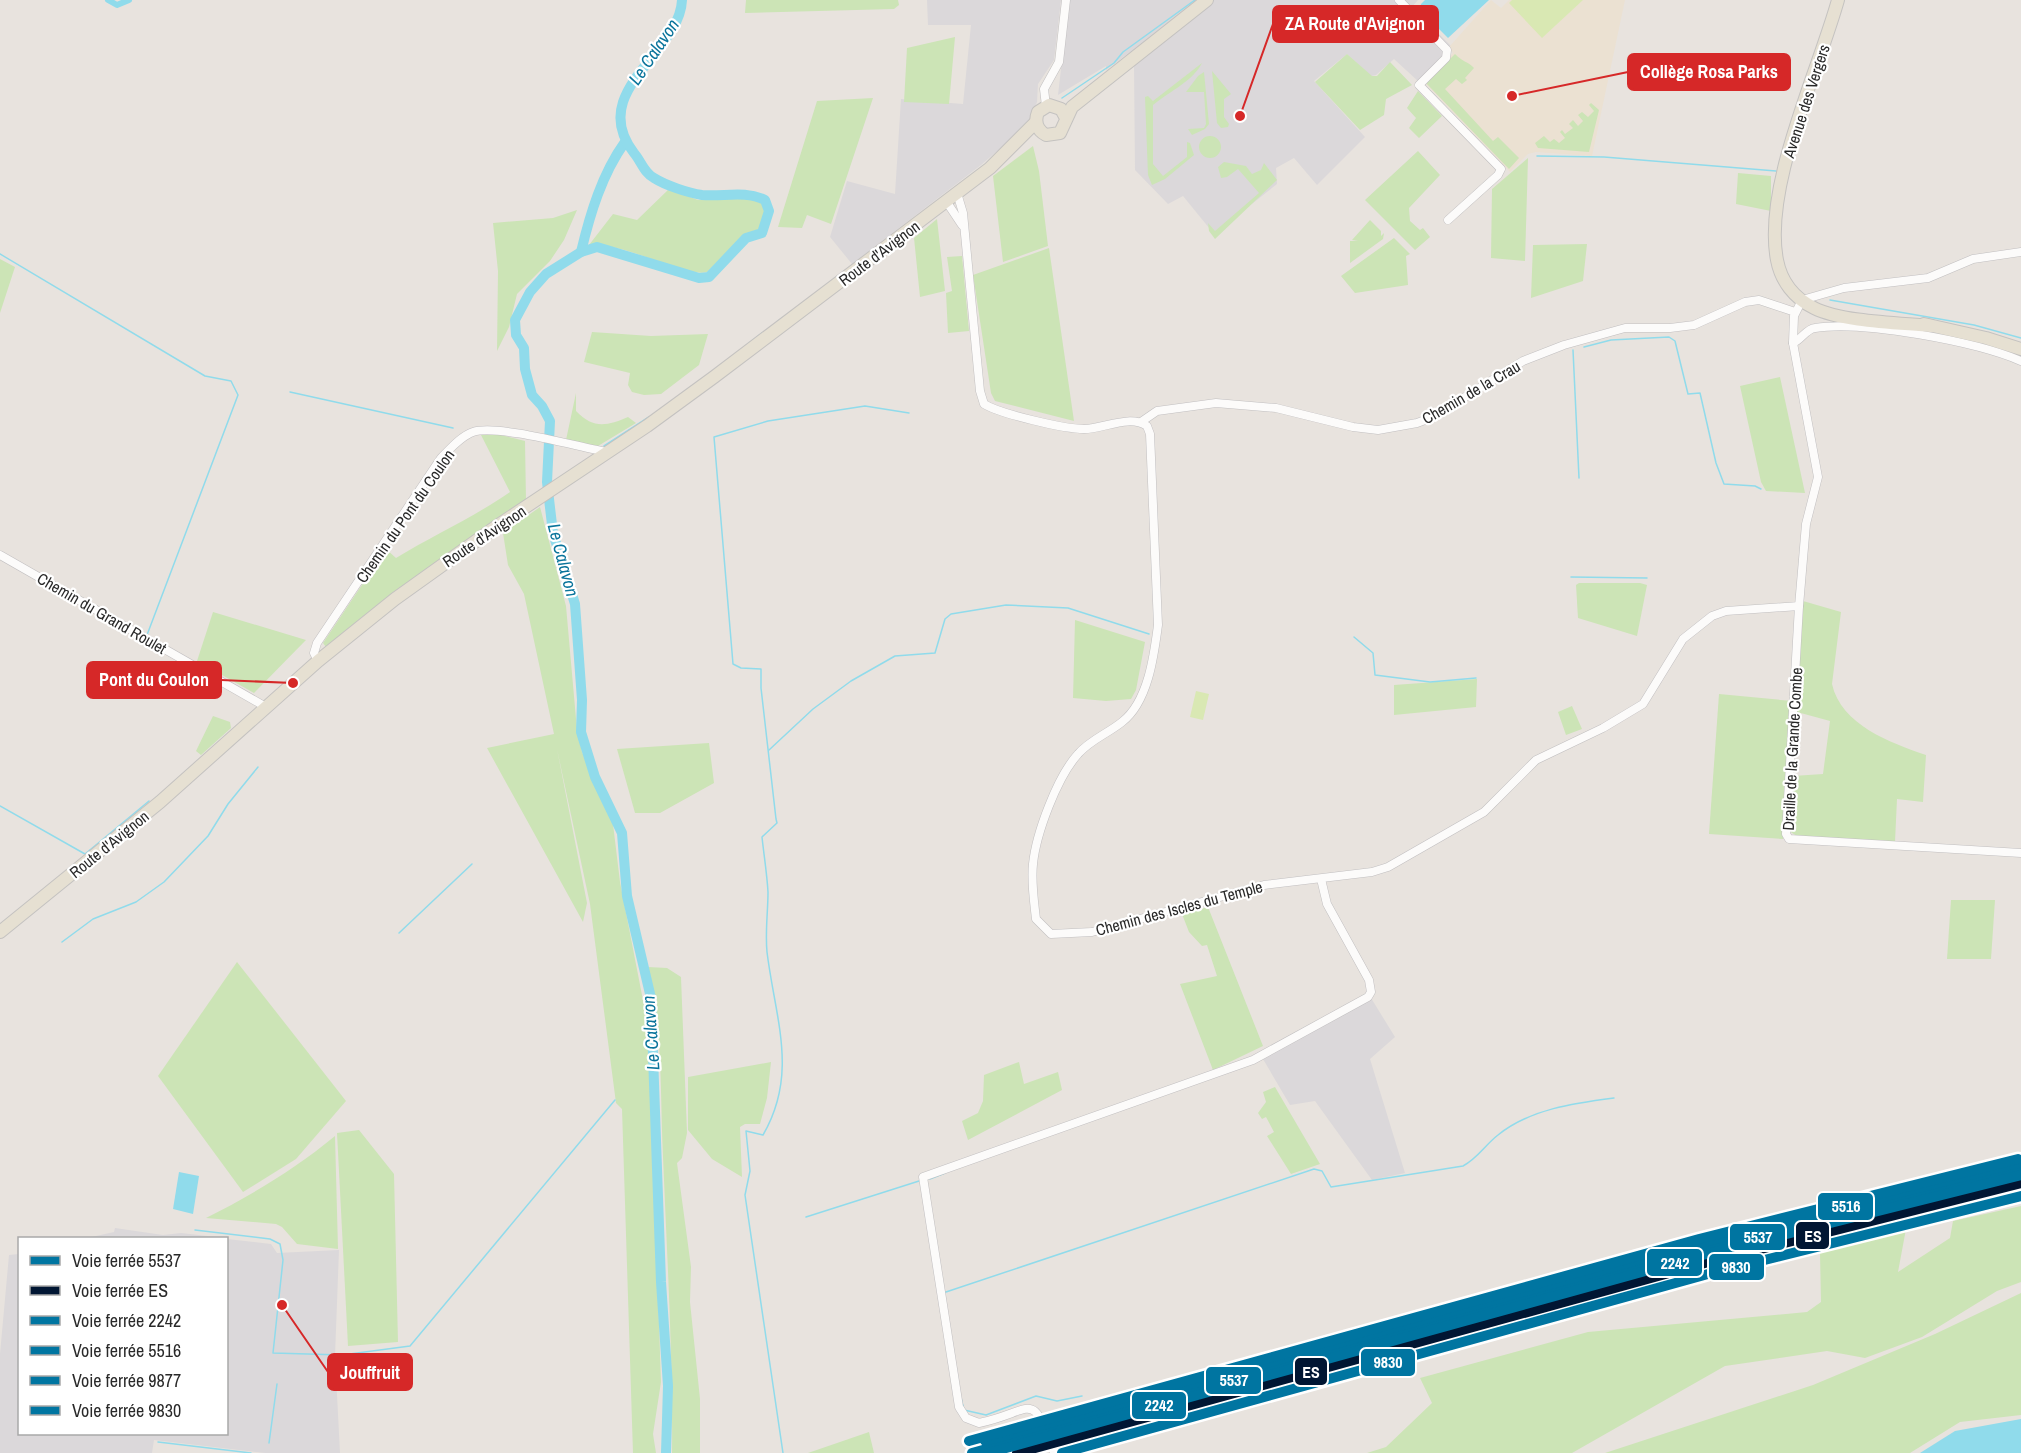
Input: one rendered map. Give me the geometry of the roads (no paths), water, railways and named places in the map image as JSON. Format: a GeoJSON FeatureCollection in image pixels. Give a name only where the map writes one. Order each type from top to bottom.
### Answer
{"type":"FeatureCollection","features":[{"type":"Feature","properties":{"kind":"main road"},"geometry":{"type":"LineString","coordinates":[[1066,118],[1072,107],[1207,0]]}},
{"type":"Feature","properties":{"kind":"main road","name":"Avenue des Vergers"},"geometry":{"type":"LineString","coordinates":[[1803,296],[1783,279],[1777,261],[1775,228],[1794,135],[1838,0]]}},
{"type":"Feature","properties":{"kind":"main road"},"geometry":{"type":"LineString","coordinates":[[1051,106],[1063,111],[1066,118],[1066,125],[1060,133],[1052,136],[1044,134],[1036,122],[1038,112],[1119,68]]}},
{"type":"Feature","properties":{"kind":"main road","name":"Route d'Avignon"},"geometry":{"type":"LineString","coordinates":[[990,168],[1036,122]]}},
{"type":"Feature","properties":{"kind":"main road","name":"Route d'Avignon"},"geometry":{"type":"LineString","coordinates":[[0,932],[160,802],[318,661],[395,599],[723,371],[990,168],[1044,134]]}},
{"type":"Feature","properties":{"kind":"main road"},"geometry":{"type":"LineString","coordinates":[[1803,296],[1830,307],[1986,338],[2021,349]]}},
{"type":"Feature","properties":{"kind":"main road"},"geometry":{"type":"LineString","coordinates":[[1803,296],[1819,310],[1845,316],[1931,326]]}},
{"type":"Feature","properties":{"kind":"street"},"geometry":{"type":"LineString","coordinates":[[1051,106],[1044,89],[1059,62],[1066,0]]}},
{"type":"Feature","properties":{"kind":"street"},"geometry":{"type":"LineString","coordinates":[[1399,0],[1447,50],[1446,58],[1419,86],[1501,169],[1498,175],[1448,220]]}},
{"type":"Feature","properties":{"kind":"street"},"geometry":{"type":"LineString","coordinates":[[957,193],[964,230],[980,391],[984,404],[1071,428],[1096,429],[1134,420],[1141,422]]}},
{"type":"Feature","properties":{"kind":"street"},"geometry":{"type":"LineString","coordinates":[[946,201],[964,230]]}},
{"type":"Feature","properties":{"kind":"street"},"geometry":{"type":"LineString","coordinates":[[1799,606],[1806,525],[1818,477],[1793,344],[1795,312],[1803,296],[1844,288],[1928,278],[1973,259],[2021,252]]}},
{"type":"Feature","properties":{"kind":"street","name":"Chemin de la Crau"},"geometry":{"type":"LineString","coordinates":[[1141,422],[1157,411],[1216,403],[1276,408],[1353,427],[1378,430],[1417,423],[1432,417],[1523,361],[1564,345],[1625,328],[1670,328],[1694,325],[1745,303],[1759,300],[1795,312]]}},
{"type":"Feature","properties":{"kind":"street"},"geometry":{"type":"LineString","coordinates":[[1793,344],[1812,328],[1852,328],[1944,340],[2021,361]]}},
{"type":"Feature","properties":{"kind":"street","name":"Chemin des Iscles du Temple"},"geometry":{"type":"LineString","coordinates":[[1141,422],[1147,426],[1152,448],[1158,625],[1156,642],[1140,699],[1131,714],[1077,755],[1057,791],[1037,842],[1033,864],[1036,919],[1051,934],[1092,932],[1237,891],[1372,872],[1388,867],[1418,847],[1484,812],[1536,760],[1628,715],[1643,704],[1683,639],[1712,616],[1726,611],[1799,606]]}},
{"type":"Feature","properties":{"kind":"street","name":"Chemin du Pont du Coulon"},"geometry":{"type":"LineString","coordinates":[[318,661],[314,653],[317,643],[441,458],[472,432],[497,430],[608,453]]}},
{"type":"Feature","properties":{"kind":"street","name":"Chemin du Grand Roulet"},"geometry":{"type":"LineString","coordinates":[[0,555],[266,707]]}},
{"type":"Feature","properties":{"kind":"street","name":"Draille de la Grande Combe"},"geometry":{"type":"LineString","coordinates":[[1799,606],[1786,834],[1789,839],[2021,853]]}},
{"type":"Feature","properties":{"kind":"street"},"geometry":{"type":"LineString","coordinates":[[1054,1453],[1041,1416],[1037,1411],[1027,1408],[980,1423],[966,1418],[959,1407],[923,1178],[1253,1060],[1368,997],[1371,992],[1369,980],[1327,904],[1321,879]]}},
{"type":"Feature","properties":{"kind":"water"},"geometry":{"type":"Polygon","coordinates":[[[1425,0],[1489,0],[1448,38],[1420,10],[1425,0]]]}},
{"type":"Feature","properties":{"kind":"water"},"geometry":{"type":"Polygon","coordinates":[[[179,1172],[199,1176],[193,1214],[173,1209],[179,1172]]]}},
{"type":"Feature","properties":{"kind":"water"},"geometry":{"type":"Polygon","coordinates":[[[2021,1419],[2021,1453],[1920,1453],[1955,1431],[2021,1419]]]}},
{"type":"Feature","properties":{"kind":"waterway"},"geometry":{"type":"LineString","coordinates":[[108,0],[117,5],[129,0]]}},
{"type":"Feature","properties":{"kind":"waterway","name":"Le Calavon"},"geometry":{"type":"LineString","coordinates":[[666,1453],[668,1386],[661,1282],[651,998],[627,896],[622,833],[595,777],[581,732],[582,700],[575,604],[553,533],[547,482],[550,421],[542,406],[532,395],[525,369],[524,348],[516,335],[515,320],[530,292],[546,274],[581,252],[597,247],[699,278],[709,277],[746,238],[762,233],[769,211],[765,200],[749,195],[696,194],[659,181],[645,170],[622,131],[621,110],[628,91],[639,73],[667,38],[677,19],[682,0]]}},
{"type":"Feature","properties":{"kind":"waterway"},"geometry":{"type":"LineString","coordinates":[[1062,98],[1114,63],[1123,52],[1195,0]]}},
{"type":"Feature","properties":{"kind":"waterway"},"geometry":{"type":"LineString","coordinates":[[581,252],[598,195],[610,167],[625,142]]}},
{"type":"Feature","properties":{"kind":"waterway"},"geometry":{"type":"LineString","coordinates":[[1537,156],[1604,157],[1776,171]]}},
{"type":"Feature","properties":{"kind":"waterway"},"geometry":{"type":"LineString","coordinates":[[0,254],[205,376],[231,381],[238,395],[147,635]]}},
{"type":"Feature","properties":{"kind":"waterway"},"geometry":{"type":"LineString","coordinates":[[1830,300],[1974,325],[2021,338]]}},
{"type":"Feature","properties":{"kind":"waterway"},"geometry":{"type":"LineString","coordinates":[[778,321],[785,316]]}},
{"type":"Feature","properties":{"kind":"waterway"},"geometry":{"type":"LineString","coordinates":[[738,352],[762,333]]}},
{"type":"Feature","properties":{"kind":"waterway"},"geometry":{"type":"LineString","coordinates":[[1584,347],[1611,340],[1669,337],[1675,341],[1688,394],[1700,393],[1716,463],[1724,484],[1755,486],[1761,489]]}},
{"type":"Feature","properties":{"kind":"waterway"},"geometry":{"type":"LineString","coordinates":[[1573,350],[1579,478]]}},
{"type":"Feature","properties":{"kind":"waterway"},"geometry":{"type":"LineString","coordinates":[[290,392],[453,428]]}},
{"type":"Feature","properties":{"kind":"waterway"},"geometry":{"type":"LineString","coordinates":[[783,1453],[745,1195],[750,1171],[746,1131],[763,1135],[774,1112],[780,1090],[782,1067],[782,1045],[767,952],[768,892],[762,837],[777,823],[761,688],[761,669],[741,668],[733,664],[714,437],[768,421],[865,406],[909,413]]}},
{"type":"Feature","properties":{"kind":"waterway"},"geometry":{"type":"LineString","coordinates":[[604,446],[649,417]]}},
{"type":"Feature","properties":{"kind":"waterway"},"geometry":{"type":"LineString","coordinates":[[1571,577],[1647,578]]}},
{"type":"Feature","properties":{"kind":"waterway"},"geometry":{"type":"LineString","coordinates":[[769,750],[813,709],[851,681],[895,656],[935,653],[945,619],[951,614],[1006,605],[1068,608],[1149,634]]}},
{"type":"Feature","properties":{"kind":"waterway"},"geometry":{"type":"LineString","coordinates":[[1354,637],[1373,653],[1375,675],[1430,682],[1476,678]]}},
{"type":"Feature","properties":{"kind":"waterway"},"geometry":{"type":"LineString","coordinates":[[62,942],[93,919],[136,902],[164,882],[208,836],[228,804],[258,767]]}},
{"type":"Feature","properties":{"kind":"waterway"},"geometry":{"type":"LineString","coordinates":[[0,806],[85,854],[149,801]]}},
{"type":"Feature","properties":{"kind":"waterway"},"geometry":{"type":"LineString","coordinates":[[399,933],[472,864]]}},
{"type":"Feature","properties":{"kind":"waterway"},"geometry":{"type":"LineString","coordinates":[[943,1293],[1314,1169],[1322,1171],[1331,1187],[1463,1166],[1498,1135],[1524,1119],[1569,1105],[1614,1098]]}},
{"type":"Feature","properties":{"kind":"waterway"},"geometry":{"type":"LineString","coordinates":[[195,1230],[270,1239],[280,1244],[283,1260],[273,1353],[342,1355],[410,1346],[615,1100]]}},
{"type":"Feature","properties":{"kind":"waterway"},"geometry":{"type":"LineString","coordinates":[[930,1179],[945,1173]]}},
{"type":"Feature","properties":{"kind":"waterway"},"geometry":{"type":"LineString","coordinates":[[806,1217],[919,1181]]}},
{"type":"Feature","properties":{"kind":"waterway"},"geometry":{"type":"LineString","coordinates":[[269,1443],[277,1384]]}},
{"type":"Feature","properties":{"kind":"waterway"},"geometry":{"type":"LineString","coordinates":[[961,1398],[964,1410],[986,1415],[1036,1396],[1057,1401],[1082,1396]]}},
{"type":"Feature","properties":{"kind":"waterway"},"geometry":{"type":"LineString","coordinates":[[158,1442],[251,1453]]}},
{"type":"Feature","properties":{"kind":"rail line","name":"9877"},"geometry":{"type":"LineString","coordinates":[[969,1441],[1699,1239],[2018,1159]]}},
{"type":"Feature","properties":{"kind":"rail line","name":"5516"},"geometry":{"type":"LineString","coordinates":[[985,1441],[1700,1243],[2018,1163]]}},
{"type":"Feature","properties":{"kind":"rail line","name":"5537"},"geometry":{"type":"LineString","coordinates":[[972,1453],[1702,1251],[2021,1171]]}},
{"type":"Feature","properties":{"kind":"rail line","name":"2242"},"geometry":{"type":"LineString","coordinates":[[988,1453],[1703,1255],[2021,1175]]}},
{"type":"Feature","properties":{"kind":"rail line","name":"ES"},"geometry":{"type":"LineString","coordinates":[[1017,1453],[1705,1263],[2021,1183]]}},
{"type":"Feature","properties":{"kind":"rail line","name":"9830"},"geometry":{"type":"LineString","coordinates":[[1062,1453],[1708,1274],[2021,1196]]}},
{"type":"Feature","properties":{"kind":"place","name":"Collège Rosa Parks"},"geometry":{"type":"Point","coordinates":[1512,96]}},
{"type":"Feature","properties":{"kind":"place","name":"ZA Route d'Avignon"},"geometry":{"type":"Point","coordinates":[1240,116]}},
{"type":"Feature","properties":{"kind":"place","name":"Pont du Coulon"},"geometry":{"type":"Point","coordinates":[293,683]}},
{"type":"Feature","properties":{"kind":"place","name":"Jouffruit"},"geometry":{"type":"Point","coordinates":[282,1305]}}]}
